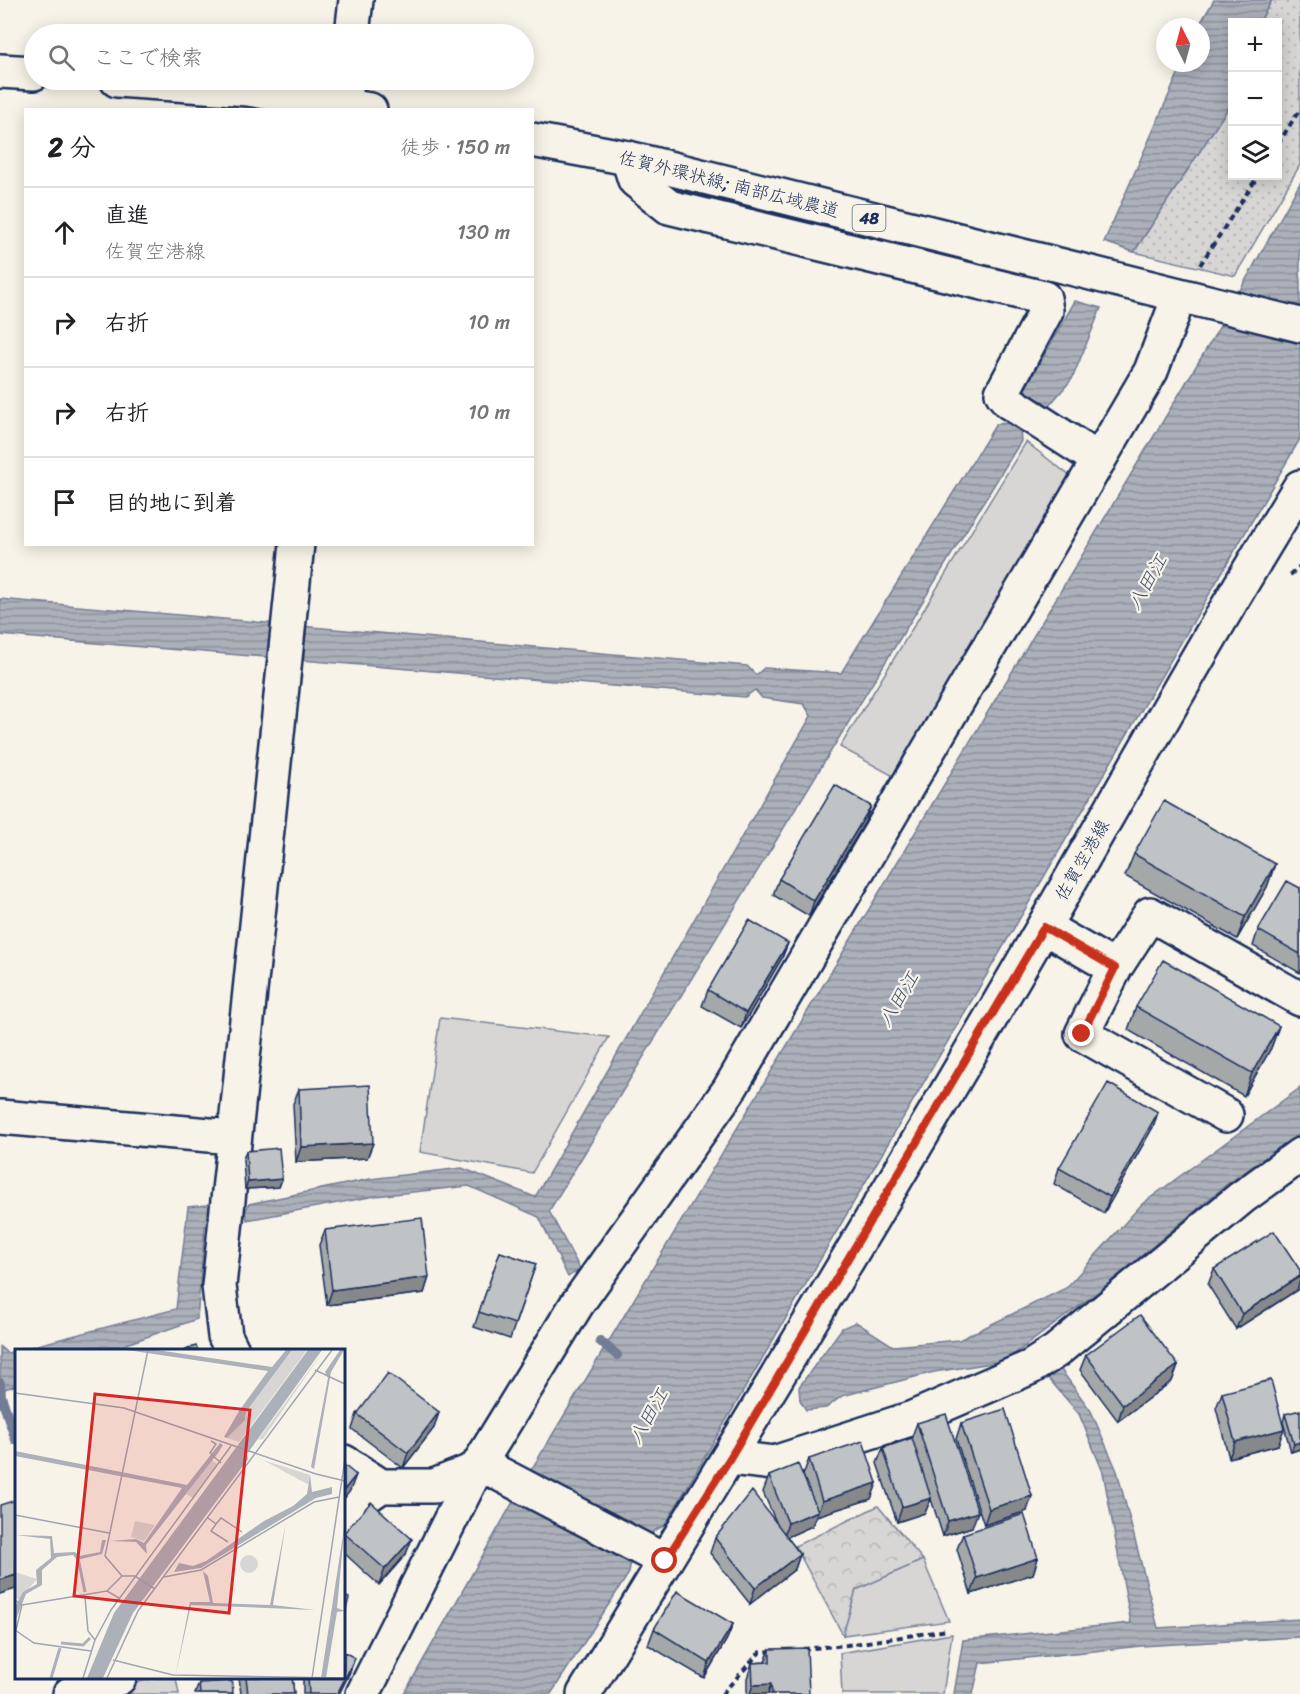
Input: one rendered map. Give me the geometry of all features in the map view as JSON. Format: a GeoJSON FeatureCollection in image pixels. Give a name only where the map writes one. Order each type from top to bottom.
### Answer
{"type":"FeatureCollection","features":[{"type":"Feature","properties":{"kind":"street"},"geometry":{"type":"LineString","coordinates":[[353,24],[356,0]]}},
{"type":"Feature","properties":{"kind":"street"},"geometry":{"type":"LineString","coordinates":[[0,71],[24,72]]}},
{"type":"Feature","properties":{"kind":"street"},"geometry":{"type":"LineString","coordinates":[[257,90],[352,101]]}},
{"type":"Feature","properties":{"kind":"street","name":"佐賀外環状線; 南部広域農道"},"geometry":{"type":"LineString","coordinates":[[534,140],[628,158],[1300,325]]}},
{"type":"Feature","properties":{"kind":"street"},"geometry":{"type":"LineString","coordinates":[[628,158],[635,180],[669,207],[1044,298],[1046,311],[1002,393],[1009,402],[1099,460]]}},
{"type":"Feature","properties":{"kind":"street"},"geometry":{"type":"LineString","coordinates":[[364,1674],[577,1304],[729,1090],[1151,370],[1173,313]]}},
{"type":"Feature","properties":{"kind":"street","name":"佐賀空港線"},"geometry":{"type":"LineString","coordinates":[[584,1694],[660,1558],[730,1458],[1044,927],[1229,602],[1300,487]]}},
{"type":"Feature","properties":{"kind":"street"},"geometry":{"type":"LineString","coordinates":[[232,1349],[225,1335],[219,1286],[297,546]]}},
{"type":"Feature","properties":{"kind":"street"},"geometry":{"type":"LineString","coordinates":[[1226,1114],[1082,1034],[1115,968],[1150,914],[1300,999]]}},
{"type":"Feature","properties":{"kind":"street"},"geometry":{"type":"LineString","coordinates":[[1044,927],[1115,968]]}},
{"type":"Feature","properties":{"kind":"street"},"geometry":{"type":"LineString","coordinates":[[0,1117],[233,1137]]}},
{"type":"Feature","properties":{"kind":"street"},"geometry":{"type":"LineString","coordinates":[[730,1458],[774,1463],[913,1418],[1043,1359],[1241,1197],[1300,1155]]}},
{"type":"Feature","properties":{"kind":"street"},"geometry":{"type":"LineString","coordinates":[[345,1463],[381,1486],[434,1486],[484,1469],[660,1558]]}},
{"type":"Feature","properties":{"kind":"street"},"geometry":{"type":"LineString","coordinates":[[345,1523],[365,1497],[381,1486]]}},
{"type":"Feature","properties":{"kind":"street"},"geometry":{"type":"LineString","coordinates":[[83,1692],[114,1679]]}},
{"type":"Feature","properties":{"kind":"path"},"geometry":{"type":"LineString","coordinates":[[1282,138],[1300,109]]}},
{"type":"Feature","properties":{"kind":"path"},"geometry":{"type":"LineString","coordinates":[[1197,269],[1254,180]]}},
{"type":"Feature","properties":{"kind":"path"},"geometry":{"type":"LineString","coordinates":[[792,1649],[847,1645],[948,1630]]}},
{"type":"Feature","properties":{"kind":"path"},"geometry":{"type":"LineString","coordinates":[[722,1694],[760,1652],[782,1650]]}},
{"type":"Feature","properties":{"kind":"green space"},"geometry":{"type":"Polygon","coordinates":[[[1272,0],[1300,0],[1300,165],[1235,276],[1134,252],[1228,108],[1228,180],[1282,180],[1282,18],[1262,18],[1272,0]]]}},
{"type":"Feature","properties":{"kind":"green space"},"geometry":{"type":"Polygon","coordinates":[[[1026,442],[1070,476],[899,779],[840,747],[1026,442]]]}},
{"type":"Feature","properties":{"kind":"green space"},"geometry":{"type":"Polygon","coordinates":[[[440,1018],[609,1037],[532,1173],[420,1152],[440,1018]]]}},
{"type":"Feature","properties":{"kind":"green space"},"geometry":{"type":"Polygon","coordinates":[[[878,1506],[923,1560],[856,1590],[843,1635],[795,1546],[878,1506]]]}},
{"type":"Feature","properties":{"kind":"green space"},"geometry":{"type":"Polygon","coordinates":[[[923,1560],[949,1621],[843,1635],[856,1590],[923,1560]]]}},
{"type":"Feature","properties":{"kind":"green space"},"geometry":{"type":"Polygon","coordinates":[[[952,1634],[943,1694],[842,1694],[840,1653],[952,1634]]]}},
{"type":"Feature","properties":{"kind":"green space"},"geometry":{"type":"Polygon","coordinates":[[[150,1679],[176,1679],[179,1694],[114,1694],[113,1690],[150,1679]]]}},
{"type":"Feature","properties":{"kind":"water"},"geometry":{"type":"Polygon","coordinates":[[[1214,0],[1272,0],[1262,18],[1228,18],[1228,108],[1134,252],[1104,242],[1179,72],[1210,72],[1210,18],[1203,18],[1214,0]]]}},
{"type":"Feature","properties":{"kind":"water","name":"八田江"},"geometry":{"type":"Polygon","coordinates":[[[1300,183],[1300,439],[665,1525],[651,1533],[640,1544],[633,1557],[629,1573],[551,1694],[404,1694],[530,1472],[1216,333],[1300,183]]]}},
{"type":"Feature","properties":{"kind":"water"},"geometry":{"type":"Polygon","coordinates":[[[1075,301],[1101,308],[1072,379],[1047,408],[1037,403],[1020,429],[1021,441],[549,1211],[580,1269],[568,1277],[539,1217],[469,1186],[375,1196],[247,1220],[245,1212],[249,1204],[370,1179],[462,1168],[535,1197],[811,716],[804,704],[762,698],[755,690],[745,697],[0,635],[0,599],[747,666],[756,675],[764,668],[841,673],[996,424],[1010,423],[1027,398],[1025,389],[1075,301]]]}},
{"type":"Feature","properties":{"kind":"water"},"geometry":{"type":"Polygon","coordinates":[[[1300,1088],[1300,1134],[1226,1185],[1102,1289],[1005,1361],[934,1372],[842,1396],[826,1408],[806,1410],[800,1400],[799,1387],[842,1328],[856,1322],[893,1346],[959,1340],[1066,1288],[1142,1204],[1300,1088]]]}},
{"type":"Feature","properties":{"kind":"water"},"geometry":{"type":"Polygon","coordinates":[[[216,1204],[215,1220],[205,1226],[197,1319],[113,1349],[23,1349],[176,1309],[188,1207],[216,1204]]]}},
{"type":"Feature","properties":{"kind":"water"},"geometry":{"type":"Polygon","coordinates":[[[0,1347],[7,1353],[15,1351],[15,1385],[0,1391],[0,1347]]]}},
{"type":"Feature","properties":{"kind":"water"},"geometry":{"type":"Polygon","coordinates":[[[1059,1367],[1091,1411],[1117,1471],[1158,1628],[1300,1619],[1300,1637],[1141,1646],[980,1663],[973,1694],[954,1694],[963,1640],[1131,1623],[1103,1472],[1079,1414],[1044,1373],[1059,1367]]]}},
{"type":"Feature","properties":{"kind":"building"},"geometry":{"type":"Polygon","coordinates":[[[835,785],[871,806],[814,901],[779,879],[835,785]]]}},
{"type":"Feature","properties":{"kind":"building"},"geometry":{"type":"Polygon","coordinates":[[[1164,801],[1275,864],[1245,917],[1134,854],[1164,801]]]}},
{"type":"Feature","properties":{"kind":"building"},"geometry":{"type":"Polygon","coordinates":[[[1287,881],[1300,888],[1300,954],[1258,930],[1287,881]]]}},
{"type":"Feature","properties":{"kind":"building"},"geometry":{"type":"Polygon","coordinates":[[[749,920],[788,943],[746,1013],[708,990],[749,920]]]}},
{"type":"Feature","properties":{"kind":"building"},"geometry":{"type":"Polygon","coordinates":[[[1163,960],[1279,1026],[1252,1073],[1136,1007],[1163,960]]]}},
{"type":"Feature","properties":{"kind":"building"},"geometry":{"type":"Polygon","coordinates":[[[1108,1083],[1158,1112],[1110,1197],[1059,1168],[1108,1083]]]}},
{"type":"Feature","properties":{"kind":"building"},"geometry":{"type":"Polygon","coordinates":[[[370,1085],[373,1143],[301,1147],[299,1089],[370,1085]]]}},
{"type":"Feature","properties":{"kind":"building"},"geometry":{"type":"Polygon","coordinates":[[[279,1148],[282,1179],[248,1182],[246,1151],[279,1148]]]}},
{"type":"Feature","properties":{"kind":"building"},"geometry":{"type":"Polygon","coordinates":[[[422,1218],[429,1277],[332,1290],[325,1230],[422,1218]]]}},
{"type":"Feature","properties":{"kind":"building"},"geometry":{"type":"Polygon","coordinates":[[[1274,1231],[1300,1270],[1300,1276],[1242,1314],[1214,1269],[1274,1231]]]}},
{"type":"Feature","properties":{"kind":"building"},"geometry":{"type":"Polygon","coordinates":[[[500,1252],[536,1264],[515,1324],[479,1312],[500,1252]]]}},
{"type":"Feature","properties":{"kind":"building"},"geometry":{"type":"Polygon","coordinates":[[[1140,1315],[1178,1365],[1123,1405],[1086,1355],[1140,1315]]]}},
{"type":"Feature","properties":{"kind":"building"},"geometry":{"type":"Polygon","coordinates":[[[388,1373],[439,1412],[408,1453],[357,1414],[388,1373]]]}},
{"type":"Feature","properties":{"kind":"building"},"geometry":{"type":"Polygon","coordinates":[[[1271,1380],[1284,1429],[1235,1442],[1222,1393],[1271,1380]]]}},
{"type":"Feature","properties":{"kind":"building"},"geometry":{"type":"Polygon","coordinates":[[[1005,1409],[1032,1496],[989,1509],[961,1423],[1005,1409]]]}},
{"type":"Feature","properties":{"kind":"building"},"geometry":{"type":"Polygon","coordinates":[[[1300,1410],[1300,1442],[1294,1444],[1285,1414],[1300,1410]]]}},
{"type":"Feature","properties":{"kind":"building"},"geometry":{"type":"Polygon","coordinates":[[[946,1414],[978,1512],[948,1521],[917,1423],[946,1414]]]}},
{"type":"Feature","properties":{"kind":"building"},"geometry":{"type":"Polygon","coordinates":[[[912,1438],[931,1498],[902,1507],[883,1448],[912,1438]]]}},
{"type":"Feature","properties":{"kind":"building"},"geometry":{"type":"Polygon","coordinates":[[[863,1441],[877,1483],[822,1501],[809,1459],[863,1441]]]}},
{"type":"Feature","properties":{"kind":"building"},"geometry":{"type":"Polygon","coordinates":[[[798,1464],[818,1511],[788,1523],[769,1476],[798,1464]]]}},
{"type":"Feature","properties":{"kind":"building"},"geometry":{"type":"Polygon","coordinates":[[[345,1466],[356,1475],[345,1489],[345,1466]]]}},
{"type":"Feature","properties":{"kind":"building"},"geometry":{"type":"Polygon","coordinates":[[[752,1491],[800,1554],[755,1588],[715,1538],[752,1491]]]}},
{"type":"Feature","properties":{"kind":"building"},"geometry":{"type":"Polygon","coordinates":[[[15,1500],[15,1575],[0,1580],[0,1505],[15,1500]]]}},
{"type":"Feature","properties":{"kind":"building"},"geometry":{"type":"Polygon","coordinates":[[[371,1502],[412,1539],[385,1569],[345,1532],[371,1502]]]}},
{"type":"Feature","properties":{"kind":"building"},"geometry":{"type":"Polygon","coordinates":[[[1024,1514],[1038,1558],[977,1578],[963,1534],[1024,1514]]]}},
{"type":"Feature","properties":{"kind":"building"},"geometry":{"type":"Polygon","coordinates":[[[677,1591],[733,1624],[709,1663],[654,1629],[677,1591]]]}},
{"type":"Feature","properties":{"kind":"building"},"geometry":{"type":"Polygon","coordinates":[[[345,1596],[349,1598],[345,1613],[345,1596]]]}},
{"type":"Feature","properties":{"kind":"building"},"geometry":{"type":"Polygon","coordinates":[[[807,1648],[809,1694],[772,1694],[771,1684],[753,1685],[752,1663],[770,1662],[770,1649],[807,1648]]]}},
{"type":"Feature","properties":{"kind":"building"},"geometry":{"type":"Polygon","coordinates":[[[345,1653],[355,1658],[345,1678],[345,1653]]]}},
{"type":"Feature","properties":{"kind":"building"},"geometry":{"type":"Polygon","coordinates":[[[246,1679],[292,1679],[294,1694],[248,1694],[246,1679]]]}},
{"type":"Feature","properties":{"kind":"building"},"geometry":{"type":"Polygon","coordinates":[[[308,1679],[344,1679],[337,1694],[309,1694],[308,1679]]]}},
{"type":"Feature","properties":{"kind":"building"},"geometry":{"type":"Polygon","coordinates":[[[232,1681],[233,1694],[200,1694],[199,1683],[232,1681]]]}},
{"type":"Feature","properties":{"kind":"waterway"},"geometry":{"type":"LineString","coordinates":[[600,1341],[617,1355]]}},
{"type":"Feature","properties":{"kind":"waterway"},"geometry":{"type":"LineString","coordinates":[[0,1383],[1,1396],[15,1437]]}},
{"type":"Feature","properties":{"kind":"route"},"geometry":{"type":"LineString","coordinates":[[665,1561],[730,1458],[1044,927],[1115,968],[1082,1034]]}}]}
